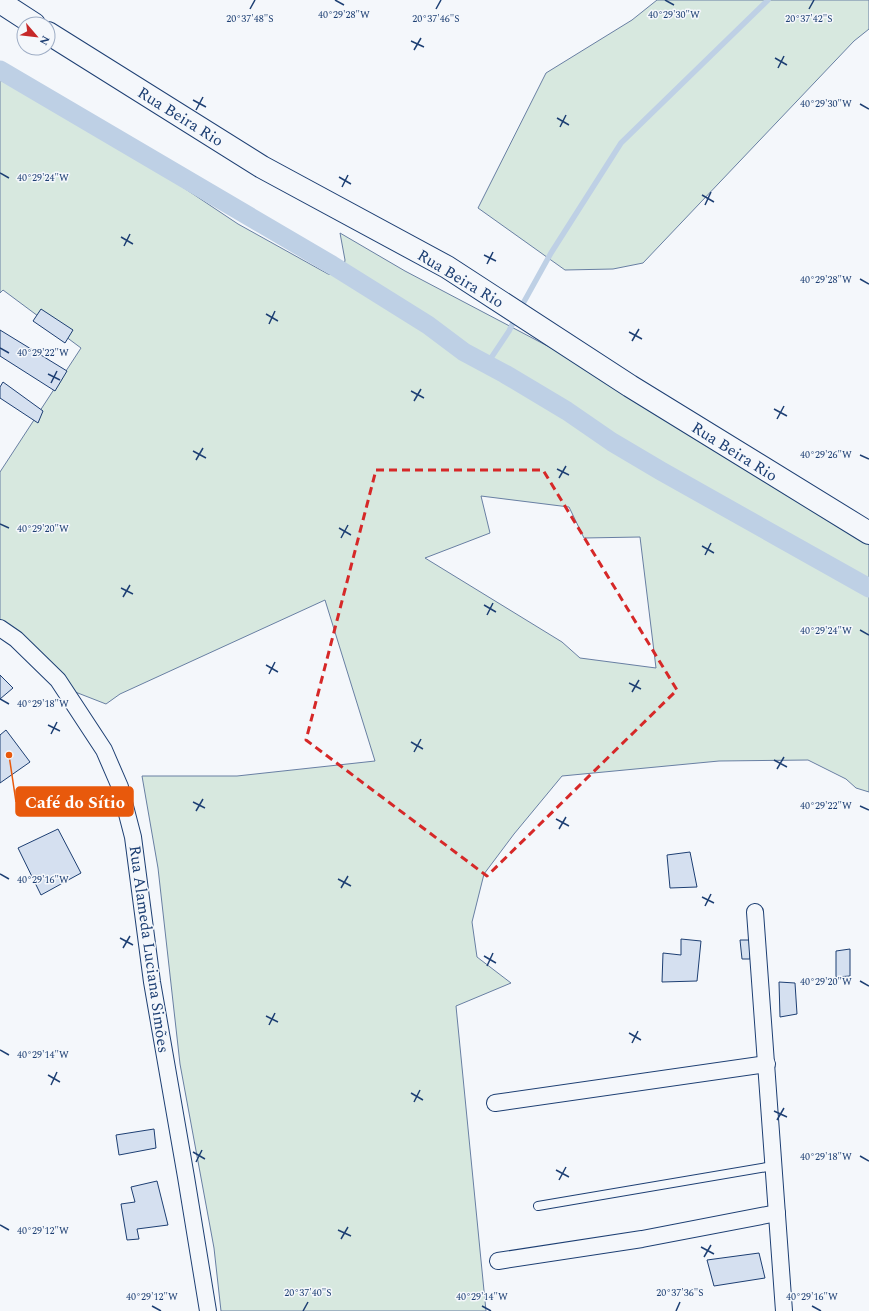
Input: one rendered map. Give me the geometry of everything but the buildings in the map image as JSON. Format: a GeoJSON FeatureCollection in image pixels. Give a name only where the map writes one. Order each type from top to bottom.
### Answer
{"type":"FeatureCollection","features":[{"type":"Feature","properties":{"kind":"street"},"geometry":{"type":"LineString","coordinates":[[0,2],[22,16]]}},
{"type":"Feature","properties":{"kind":"street","name":"Rua Beira Rio"},"geometry":{"type":"LineString","coordinates":[[56,38],[262,167],[447,267],[630,386],[869,533]]}},
{"type":"Feature","properties":{"kind":"street","name":"Rua Alameda Luciana Simões"},"geometry":{"type":"LineString","coordinates":[[0,628],[16,639],[58,680],[104,750],[120,787],[133,837],[152,982],[208,1311]]}},
{"type":"Feature","properties":{"kind":"street"},"geometry":{"type":"LineString","coordinates":[[755,912],[784,1311]]}},
{"type":"Feature","properties":{"kind":"street"},"geometry":{"type":"LineString","coordinates":[[495,1103],[767,1064]]}},
{"type":"Feature","properties":{"kind":"street"},"geometry":{"type":"LineString","coordinates":[[498,1261],[649,1238],[777,1213]]}},
{"type":"Feature","properties":{"kind":"lane"},"geometry":{"type":"LineString","coordinates":[[538,1206],[773,1166]]}},
{"type":"Feature","properties":{"kind":"highlighted area"},"geometry":{"type":"Polygon","coordinates":[[[376,470],[543,470],[677,690],[487,876],[306,740],[376,470]]]}},
{"type":"Feature","properties":{"kind":"shaded area"},"geometry":{"type":"Polygon","coordinates":[[[657,0],[869,0],[869,29],[854,41],[643,263],[613,269],[565,270],[478,208],[546,73],[632,20],[657,0]]]}},
{"type":"Feature","properties":{"kind":"shaded area"},"geometry":{"type":"Polygon","coordinates":[[[0,80],[51,107],[151,166],[238,224],[328,274],[334,275],[338,272],[338,262],[344,266],[345,260],[340,233],[405,271],[557,351],[869,539],[869,792],[856,788],[846,779],[808,760],[719,761],[562,776],[514,834],[484,874],[472,922],[477,957],[511,983],[456,1006],[486,1311],[221,1311],[214,1248],[180,1064],[158,868],[142,776],[237,776],[375,761],[325,600],[120,694],[106,704],[65,688],[0,622],[0,472],[81,348],[3,290],[0,293],[0,80]],[[481,496],[490,533],[425,558],[562,642],[580,658],[656,668],[640,537],[584,538],[569,507],[481,496]]]}},
{"type":"Feature","properties":{"kind":"waterway"},"geometry":{"type":"LineString","coordinates":[[520,309],[551,253],[621,143],[768,0]]}},
{"type":"Feature","properties":{"kind":"waterway"},"geometry":{"type":"LineString","coordinates":[[0,70],[332,265],[428,325],[464,352],[505,374],[567,411],[612,442],[869,588]]}},
{"type":"Feature","properties":{"kind":"waterway"},"geometry":{"type":"LineString","coordinates":[[487,364],[509,331],[516,317]]}},
{"type":"Feature","properties":{"kind":"place","name":"Café do Sítio"},"geometry":{"type":"Point","coordinates":[9,755]}}]}
